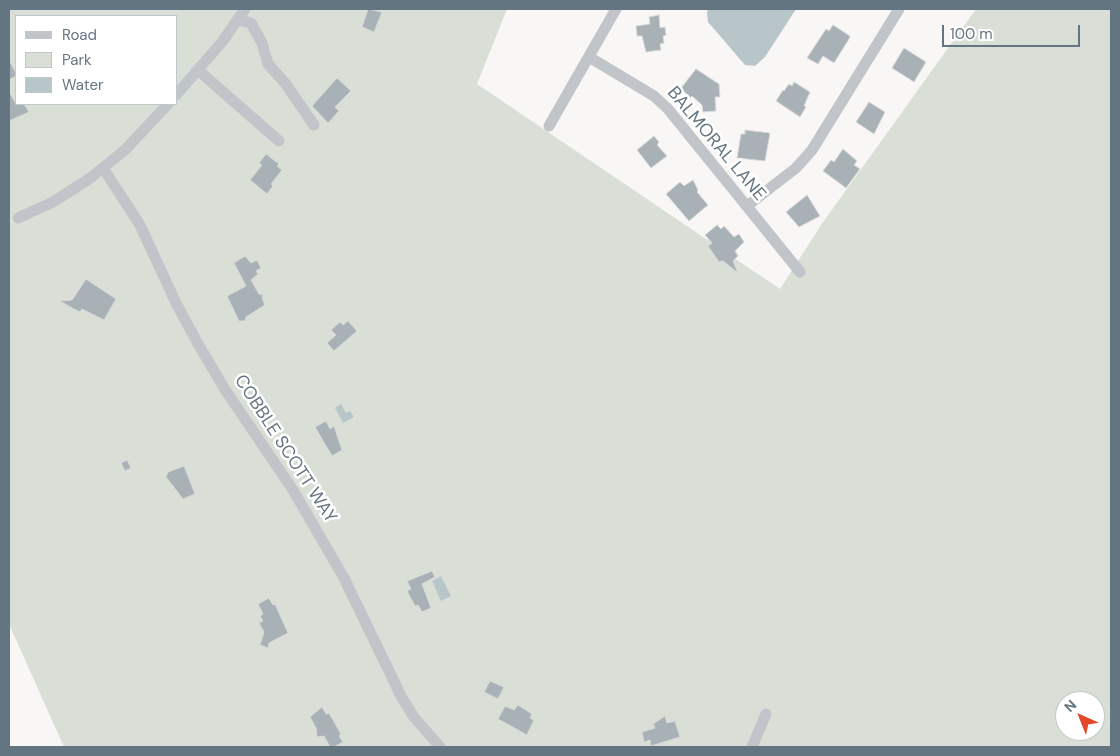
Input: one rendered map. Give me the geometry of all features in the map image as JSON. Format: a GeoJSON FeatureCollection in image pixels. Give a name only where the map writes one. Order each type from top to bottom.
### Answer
{"type":"FeatureCollection","features":[{"type":"Feature","properties":{"kind":"street"},"geometry":{"type":"LineString","coordinates":[[178,94],[199,71],[245,9]]}},
{"type":"Feature","properties":{"kind":"street"},"geometry":{"type":"LineString","coordinates":[[549,126],[616,9]]}},
{"type":"Feature","properties":{"kind":"street"},"geometry":{"type":"LineString","coordinates":[[747,206],[796,168],[812,150],[899,9]]}},
{"type":"Feature","properties":{"kind":"street"},"geometry":{"type":"LineString","coordinates":[[238,20],[251,24],[262,43],[268,64],[285,83],[314,125]]}},
{"type":"Feature","properties":{"kind":"street","name":"BALMORAL LANE"},"geometry":{"type":"LineString","coordinates":[[590,57],[654,96],[668,109],[800,272]]}},
{"type":"Feature","properties":{"kind":"street"},"geometry":{"type":"LineString","coordinates":[[199,71],[279,141]]}},
{"type":"Feature","properties":{"kind":"street"},"geometry":{"type":"LineString","coordinates":[[18,218],[53,202],[102,168],[125,150],[167,105]]}},
{"type":"Feature","properties":{"kind":"street","name":"COBBLE SCOTT WAY"},"geometry":{"type":"LineString","coordinates":[[102,168],[140,225],[176,304],[224,388],[293,490],[344,578],[402,698],[414,717],[440,747]]}},
{"type":"Feature","properties":{"kind":"street"},"geometry":{"type":"LineString","coordinates":[[752,747],[766,714]]}},
{"type":"Feature","properties":{"kind":"green space"},"geometry":{"type":"Polygon","coordinates":[[[9,9],[507,9],[477,84],[780,289],[821,225],[976,9],[1111,9],[1111,747],[64,747],[9,624],[9,9]]]}},
{"type":"Feature","properties":{"kind":"water"},"geometry":{"type":"Polygon","coordinates":[[[708,9],[796,9],[765,57],[755,66],[745,65],[708,22],[708,9]]]}},
{"type":"Feature","properties":{"kind":"water"},"geometry":{"type":"Polygon","coordinates":[[[341,404],[346,413],[350,411],[354,417],[343,423],[335,408],[341,404]]]}},
{"type":"Feature","properties":{"kind":"water"},"geometry":{"type":"Polygon","coordinates":[[[441,576],[451,596],[441,601],[432,581],[441,576]]]}},
{"type":"Feature","properties":{"kind":"building"},"geometry":{"type":"Polygon","coordinates":[[[368,9],[382,12],[374,32],[362,27],[368,9]]]}},
{"type":"Feature","properties":{"kind":"building"},"geometry":{"type":"Polygon","coordinates":[[[659,15],[660,28],[665,27],[664,43],[660,44],[661,50],[646,52],[642,36],[637,36],[636,26],[650,24],[649,17],[659,15]]]}},
{"type":"Feature","properties":{"kind":"building"},"geometry":{"type":"Polygon","coordinates":[[[833,25],[850,36],[834,63],[823,56],[818,64],[807,58],[826,29],[829,31],[833,25]]]}},
{"type":"Feature","properties":{"kind":"building"},"geometry":{"type":"Polygon","coordinates":[[[904,48],[926,62],[914,82],[892,68],[904,48]]]}},
{"type":"Feature","properties":{"kind":"building"},"geometry":{"type":"Polygon","coordinates":[[[9,60],[15,71],[15,77],[9,80],[9,60]]]}},
{"type":"Feature","properties":{"kind":"building"},"geometry":{"type":"Polygon","coordinates":[[[696,69],[719,84],[720,97],[715,97],[716,111],[703,112],[702,105],[692,96],[690,98],[681,88],[696,69]]]}},
{"type":"Feature","properties":{"kind":"building"},"geometry":{"type":"Polygon","coordinates":[[[337,78],[351,91],[335,107],[339,111],[328,123],[312,106],[337,78]]]}},
{"type":"Feature","properties":{"kind":"building"},"geometry":{"type":"Polygon","coordinates":[[[794,82],[810,92],[804,106],[806,107],[800,117],[776,101],[783,90],[789,84],[792,86],[794,82]]]}},
{"type":"Feature","properties":{"kind":"building"},"geometry":{"type":"Polygon","coordinates":[[[9,91],[15,105],[25,105],[29,112],[9,121],[9,91]]]}},
{"type":"Feature","properties":{"kind":"building"},"geometry":{"type":"Polygon","coordinates":[[[869,102],[885,112],[874,134],[856,122],[869,102]]]}},
{"type":"Feature","properties":{"kind":"building"},"geometry":{"type":"Polygon","coordinates":[[[745,130],[770,133],[765,161],[737,158],[741,134],[745,134],[745,130]]]}},
{"type":"Feature","properties":{"kind":"building"},"geometry":{"type":"Polygon","coordinates":[[[654,136],[659,142],[657,145],[667,156],[651,168],[637,150],[654,136]]]}},
{"type":"Feature","properties":{"kind":"building"},"geometry":{"type":"Polygon","coordinates":[[[843,149],[857,161],[854,165],[860,169],[846,188],[823,171],[831,160],[834,162],[843,149]]]}},
{"type":"Feature","properties":{"kind":"building"},"geometry":{"type":"Polygon","coordinates":[[[266,154],[279,164],[277,166],[282,170],[271,184],[273,186],[267,194],[250,180],[262,165],[259,163],[266,154]]]}},
{"type":"Feature","properties":{"kind":"building"},"geometry":{"type":"Polygon","coordinates":[[[693,180],[698,190],[697,192],[708,205],[689,221],[666,194],[680,182],[684,186],[693,180]]]}},
{"type":"Feature","properties":{"kind":"building"},"geometry":{"type":"Polygon","coordinates":[[[807,195],[820,216],[799,227],[786,212],[807,195]]]}},
{"type":"Feature","properties":{"kind":"building"},"geometry":{"type":"Polygon","coordinates":[[[717,225],[721,229],[724,226],[734,237],[739,234],[744,242],[735,251],[738,256],[733,261],[738,273],[723,261],[719,262],[708,246],[712,243],[705,235],[717,225]]]}},
{"type":"Feature","properties":{"kind":"building"},"geometry":{"type":"Polygon","coordinates":[[[245,256],[251,263],[257,260],[261,268],[256,271],[258,274],[251,280],[259,294],[263,295],[262,298],[265,305],[246,317],[245,321],[239,321],[227,296],[246,286],[234,263],[245,256]]]}},
{"type":"Feature","properties":{"kind":"building"},"geometry":{"type":"Polygon","coordinates":[[[86,279],[116,299],[104,320],[82,309],[80,312],[60,301],[72,300],[86,279]]]}},
{"type":"Feature","properties":{"kind":"building"},"geometry":{"type":"Polygon","coordinates":[[[348,321],[357,331],[334,351],[327,343],[336,335],[331,330],[340,322],[343,325],[348,321]]]}},
{"type":"Feature","properties":{"kind":"building"},"geometry":{"type":"Polygon","coordinates":[[[326,421],[330,429],[334,426],[342,450],[332,456],[315,427],[326,421]]]}},
{"type":"Feature","properties":{"kind":"building"},"geometry":{"type":"Polygon","coordinates":[[[127,460],[131,468],[125,471],[121,463],[127,460]]]}},
{"type":"Feature","properties":{"kind":"building"},"geometry":{"type":"Polygon","coordinates":[[[184,466],[195,494],[183,499],[166,477],[168,472],[184,466]]]}},
{"type":"Feature","properties":{"kind":"building"},"geometry":{"type":"Polygon","coordinates":[[[432,571],[435,577],[422,584],[431,608],[422,612],[418,605],[415,606],[407,591],[411,589],[407,581],[432,571]]]}},
{"type":"Feature","properties":{"kind":"building"},"geometry":{"type":"Polygon","coordinates":[[[269,598],[273,605],[275,604],[288,633],[269,643],[268,648],[260,645],[264,632],[259,623],[263,621],[260,616],[263,614],[258,604],[269,598]]]}},
{"type":"Feature","properties":{"kind":"building"},"geometry":{"type":"Polygon","coordinates":[[[490,681],[504,687],[498,699],[484,692],[490,681]]]}},
{"type":"Feature","properties":{"kind":"building"},"geometry":{"type":"Polygon","coordinates":[[[518,705],[532,714],[530,718],[534,720],[527,735],[498,719],[505,706],[514,710],[518,705]]]}},
{"type":"Feature","properties":{"kind":"building"},"geometry":{"type":"Polygon","coordinates":[[[322,707],[326,714],[329,713],[341,734],[339,736],[343,742],[334,747],[330,747],[324,736],[317,737],[316,728],[310,717],[322,707]]]}},
{"type":"Feature","properties":{"kind":"building"},"geometry":{"type":"Polygon","coordinates":[[[665,716],[667,723],[675,721],[680,737],[651,746],[650,740],[644,742],[642,732],[655,728],[653,724],[665,716]]]}}]}
